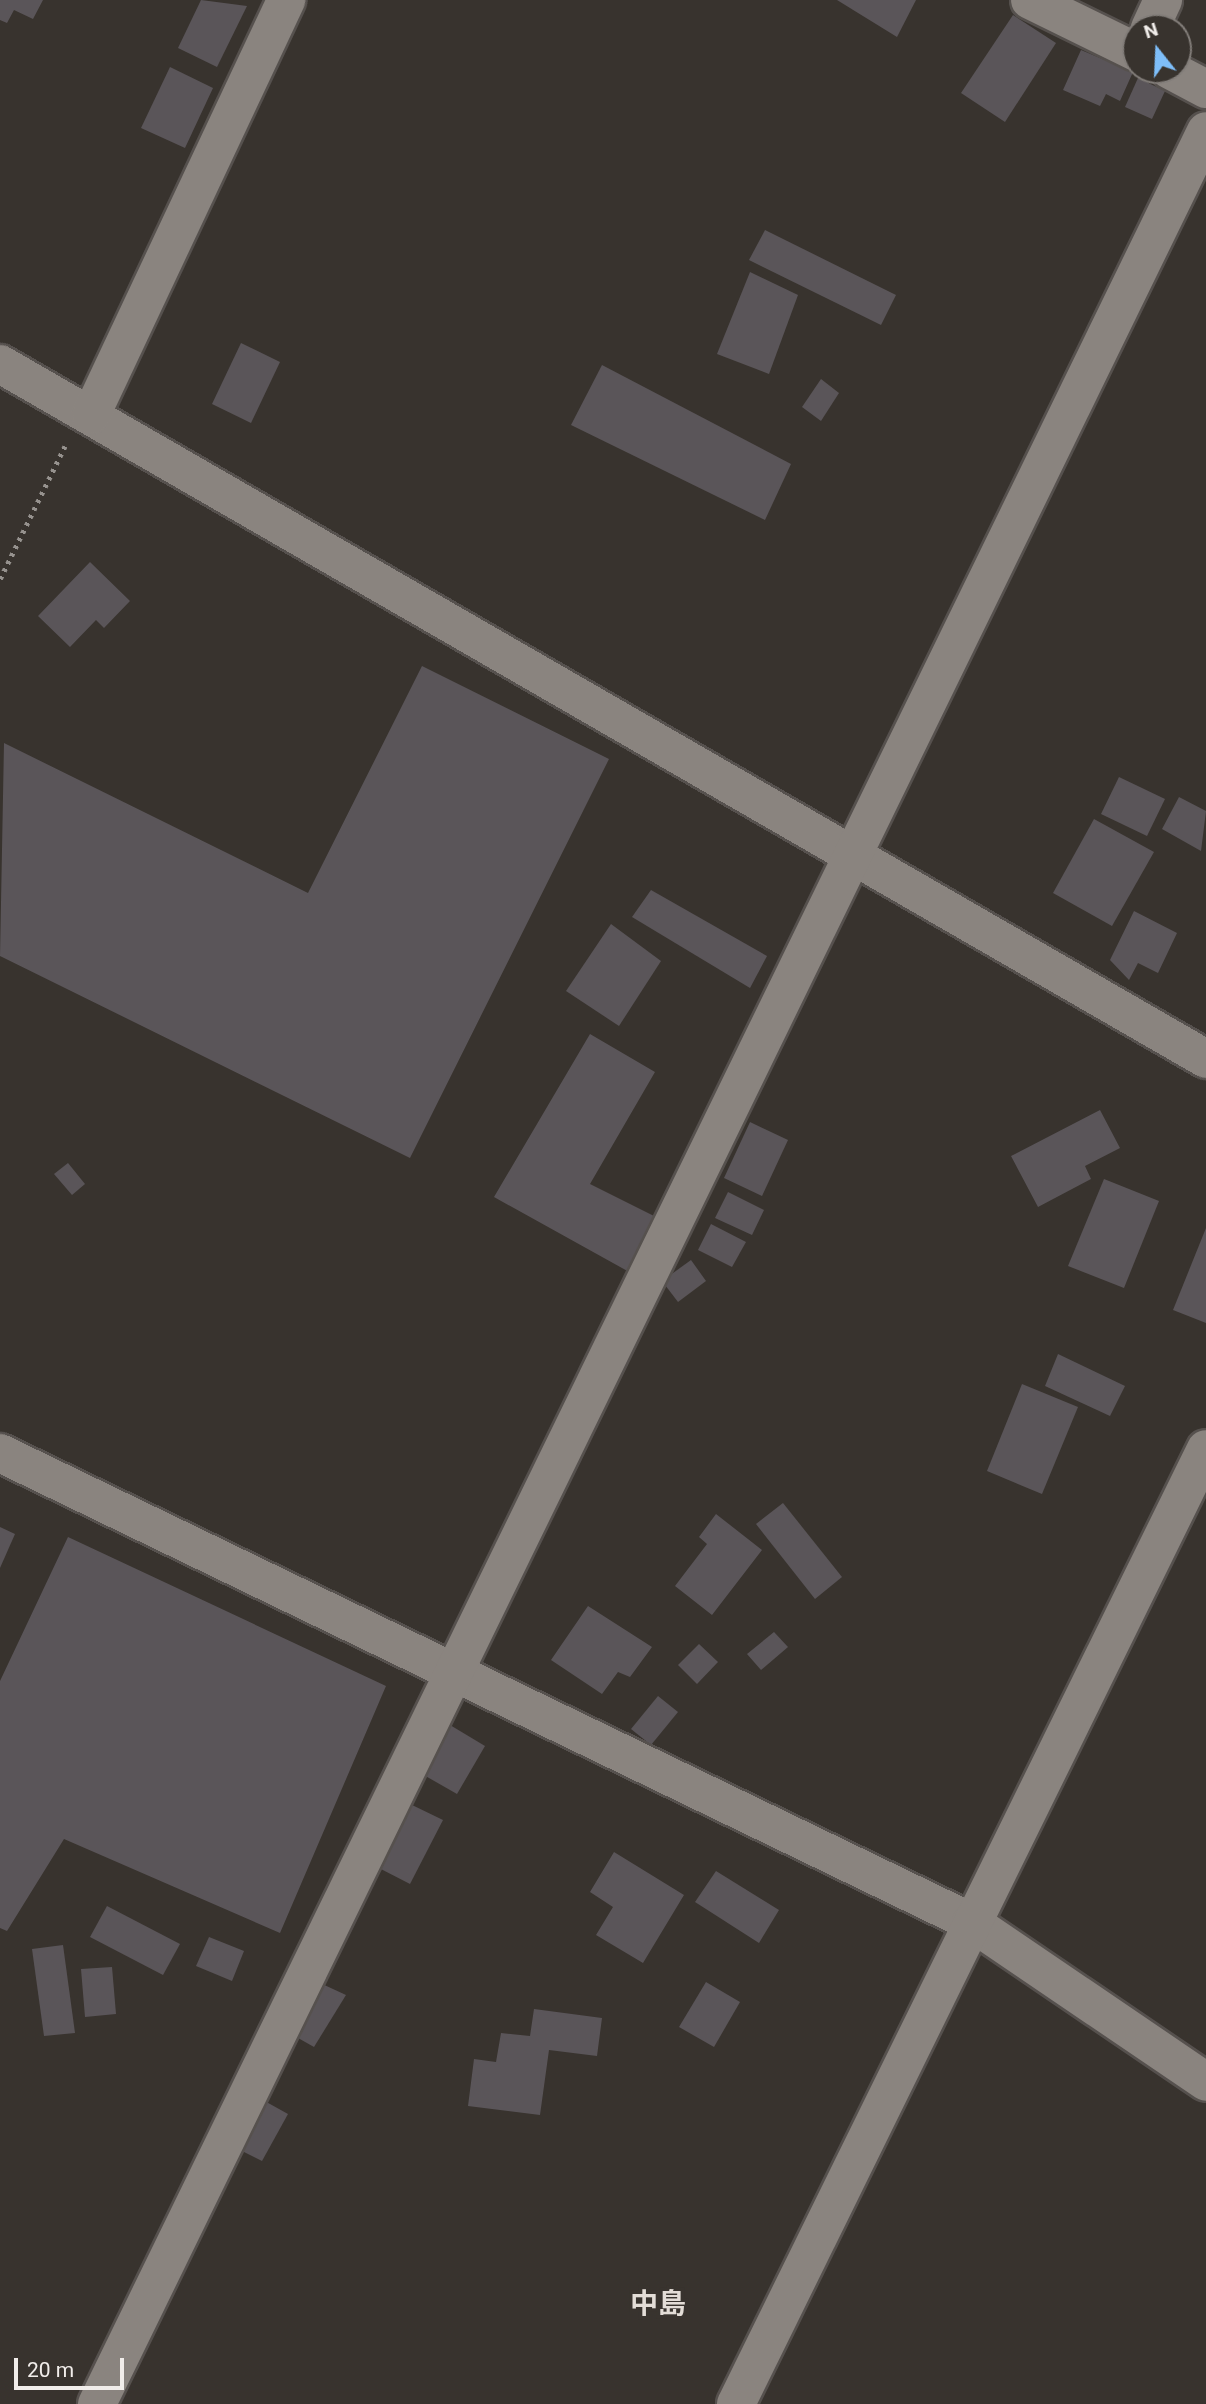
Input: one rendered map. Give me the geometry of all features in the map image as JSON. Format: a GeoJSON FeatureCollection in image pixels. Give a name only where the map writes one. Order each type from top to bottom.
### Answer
{"type":"FeatureCollection","features":[{"type":"Feature","properties":{"kind":"street"},"geometry":{"type":"LineString","coordinates":[[86,413],[286,0]]}},
{"type":"Feature","properties":{"kind":"street"},"geometry":{"type":"LineString","coordinates":[[1030,0],[1122,45]]}},
{"type":"Feature","properties":{"kind":"street"},"geometry":{"type":"LineString","coordinates":[[97,2404],[849,853],[1206,131]]}},
{"type":"Feature","properties":{"kind":"street"},"geometry":{"type":"LineString","coordinates":[[0,364],[1206,1059]]}},
{"type":"Feature","properties":{"kind":"street"},"geometry":{"type":"LineString","coordinates":[[736,2404],[1206,1449]]}},
{"type":"Feature","properties":{"kind":"street"},"geometry":{"type":"LineString","coordinates":[[0,1453],[971,1922],[1206,2081]]}},
{"type":"Feature","properties":{"kind":"path"},"geometry":{"type":"LineString","coordinates":[[0,579],[86,413]]}},
{"type":"Feature","properties":{"kind":"building"},"geometry":{"type":"Polygon","coordinates":[[[0,0],[43,0],[33,19],[14,10],[7,23],[0,20],[0,0]]]}},
{"type":"Feature","properties":{"kind":"building"},"geometry":{"type":"Polygon","coordinates":[[[201,0],[247,6],[217,67],[178,48],[201,0]]]}},
{"type":"Feature","properties":{"kind":"building"},"geometry":{"type":"Polygon","coordinates":[[[837,0],[916,0],[897,37],[837,0]]]}},
{"type":"Feature","properties":{"kind":"building"},"geometry":{"type":"Polygon","coordinates":[[[1013,15],[1056,43],[1005,122],[961,93],[1013,15]]]}},
{"type":"Feature","properties":{"kind":"building"},"geometry":{"type":"Polygon","coordinates":[[[1081,50],[1122,67],[1122,84],[1128,84],[1120,101],[1106,94],[1100,106],[1063,90],[1081,50]]]}},
{"type":"Feature","properties":{"kind":"building"},"geometry":{"type":"Polygon","coordinates":[[[170,67],[213,88],[185,148],[141,128],[170,67]]]}},
{"type":"Feature","properties":{"kind":"building"},"geometry":{"type":"Polygon","coordinates":[[[1135,84],[1150,84],[1165,91],[1152,119],[1125,107],[1135,84]]]}},
{"type":"Feature","properties":{"kind":"building"},"geometry":{"type":"Polygon","coordinates":[[[765,230],[896,295],[881,325],[749,260],[765,230]]]}},
{"type":"Feature","properties":{"kind":"building"},"geometry":{"type":"Polygon","coordinates":[[[750,272],[798,295],[769,374],[717,354],[750,272]]]}},
{"type":"Feature","properties":{"kind":"building"},"geometry":{"type":"Polygon","coordinates":[[[241,343],[280,362],[251,423],[212,404],[241,343]]]}},
{"type":"Feature","properties":{"kind":"building"},"geometry":{"type":"Polygon","coordinates":[[[602,365],[791,464],[765,520],[571,425],[602,365]]]}},
{"type":"Feature","properties":{"kind":"building"},"geometry":{"type":"Polygon","coordinates":[[[821,379],[839,393],[821,421],[802,407],[821,379]]]}},
{"type":"Feature","properties":{"kind":"building"},"geometry":{"type":"Polygon","coordinates":[[[90,562],[130,601],[104,628],[96,620],[70,647],[38,616],[90,562]]]}},
{"type":"Feature","properties":{"kind":"building"},"geometry":{"type":"Polygon","coordinates":[[[422,666],[609,759],[410,1158],[0,956],[4,743],[308,893],[422,666]]]}},
{"type":"Feature","properties":{"kind":"building"},"geometry":{"type":"Polygon","coordinates":[[[1119,777],[1165,799],[1147,836],[1101,814],[1119,777]]]}},
{"type":"Feature","properties":{"kind":"building"},"geometry":{"type":"Polygon","coordinates":[[[1179,797],[1206,811],[1201,851],[1162,829],[1179,797]]]}},
{"type":"Feature","properties":{"kind":"building"},"geometry":{"type":"Polygon","coordinates":[[[1094,819],[1154,852],[1112,926],[1053,893],[1094,819]]]}},
{"type":"Feature","properties":{"kind":"building"},"geometry":{"type":"Polygon","coordinates":[[[651,890],[767,956],[750,988],[632,917],[651,890]]]}},
{"type":"Feature","properties":{"kind":"building"},"geometry":{"type":"Polygon","coordinates":[[[1134,911],[1177,933],[1158,973],[1138,963],[1129,980],[1110,960],[1134,911]]]}},
{"type":"Feature","properties":{"kind":"building"},"geometry":{"type":"Polygon","coordinates":[[[611,924],[661,961],[619,1026],[566,991],[611,924]]]}},
{"type":"Feature","properties":{"kind":"building"},"geometry":{"type":"Polygon","coordinates":[[[590,1034],[655,1072],[590,1184],[656,1217],[631,1273],[494,1197],[590,1034]]]}},
{"type":"Feature","properties":{"kind":"building"},"geometry":{"type":"Polygon","coordinates":[[[1100,1110],[1120,1148],[1085,1166],[1091,1179],[1038,1207],[1011,1156],[1100,1110]]]}},
{"type":"Feature","properties":{"kind":"building"},"geometry":{"type":"Polygon","coordinates":[[[750,1122],[788,1140],[762,1196],[724,1178],[750,1122]]]}},
{"type":"Feature","properties":{"kind":"building"},"geometry":{"type":"Polygon","coordinates":[[[68,1163],[85,1184],[72,1195],[54,1174],[68,1163]]]}},
{"type":"Feature","properties":{"kind":"building"},"geometry":{"type":"Polygon","coordinates":[[[1104,1179],[1159,1201],[1124,1288],[1068,1266],[1104,1179]]]}},
{"type":"Feature","properties":{"kind":"building"},"geometry":{"type":"Polygon","coordinates":[[[728,1192],[764,1210],[752,1235],[715,1218],[728,1192]]]}},
{"type":"Feature","properties":{"kind":"building"},"geometry":{"type":"Polygon","coordinates":[[[711,1224],[746,1242],[732,1267],[698,1250],[711,1224]]]}},
{"type":"Feature","properties":{"kind":"building"},"geometry":{"type":"Polygon","coordinates":[[[1206,1228],[1206,1323],[1173,1310],[1206,1228]]]}},
{"type":"Feature","properties":{"kind":"building"},"geometry":{"type":"Polygon","coordinates":[[[691,1260],[706,1281],[678,1302],[662,1281],[691,1260]]]}},
{"type":"Feature","properties":{"kind":"building"},"geometry":{"type":"Polygon","coordinates":[[[1058,1354],[1125,1386],[1110,1416],[1045,1386],[1058,1354]]]}},
{"type":"Feature","properties":{"kind":"building"},"geometry":{"type":"Polygon","coordinates":[[[1022,1384],[1078,1407],[1042,1494],[987,1471],[1022,1384]]]}},
{"type":"Feature","properties":{"kind":"building"},"geometry":{"type":"Polygon","coordinates":[[[783,1503],[842,1577],[815,1599],[756,1524],[783,1503]]]}},
{"type":"Feature","properties":{"kind":"building"},"geometry":{"type":"Polygon","coordinates":[[[716,1514],[762,1550],[712,1615],[675,1586],[707,1544],[699,1537],[716,1514]]]}},
{"type":"Feature","properties":{"kind":"building"},"geometry":{"type":"Polygon","coordinates":[[[0,1527],[15,1534],[0,1568],[0,1527]]]}},
{"type":"Feature","properties":{"kind":"building"},"geometry":{"type":"Polygon","coordinates":[[[68,1537],[386,1686],[280,1933],[64,1839],[7,1931],[0,1928],[0,1681],[68,1537]]]}},
{"type":"Feature","properties":{"kind":"building"},"geometry":{"type":"Polygon","coordinates":[[[588,1606],[652,1647],[630,1677],[618,1672],[602,1694],[551,1660],[588,1606]]]}},
{"type":"Feature","properties":{"kind":"building"},"geometry":{"type":"Polygon","coordinates":[[[774,1632],[788,1647],[761,1670],[747,1654],[774,1632]]]}},
{"type":"Feature","properties":{"kind":"building"},"geometry":{"type":"Polygon","coordinates":[[[699,1644],[718,1662],[697,1684],[678,1665],[699,1644]]]}},
{"type":"Feature","properties":{"kind":"building"},"geometry":{"type":"Polygon","coordinates":[[[658,1696],[678,1712],[651,1745],[631,1729],[658,1696]]]}},
{"type":"Feature","properties":{"kind":"building"},"geometry":{"type":"Polygon","coordinates":[[[450,1725],[485,1746],[457,1794],[422,1774],[450,1725]]]}},
{"type":"Feature","properties":{"kind":"building"},"geometry":{"type":"Polygon","coordinates":[[[410,1804],[443,1820],[410,1884],[377,1867],[410,1804]]]}},
{"type":"Feature","properties":{"kind":"building"},"geometry":{"type":"Polygon","coordinates":[[[614,1852],[684,1895],[643,1963],[596,1935],[613,1907],[590,1892],[614,1852]]]}},
{"type":"Feature","properties":{"kind":"building"},"geometry":{"type":"Polygon","coordinates":[[[716,1871],[779,1910],[759,1943],[695,1902],[716,1871]]]}},
{"type":"Feature","properties":{"kind":"building"},"geometry":{"type":"Polygon","coordinates":[[[107,1906],[180,1944],[163,1975],[90,1937],[107,1906]]]}},
{"type":"Feature","properties":{"kind":"building"},"geometry":{"type":"Polygon","coordinates":[[[209,1937],[244,1951],[232,1981],[196,1966],[209,1937]]]}},
{"type":"Feature","properties":{"kind":"building"},"geometry":{"type":"Polygon","coordinates":[[[63,1945],[75,2033],[44,2036],[32,1949],[63,1945]]]}},
{"type":"Feature","properties":{"kind":"building"},"geometry":{"type":"Polygon","coordinates":[[[112,1967],[116,2014],[85,2017],[81,1969],[112,1967]]]}},
{"type":"Feature","properties":{"kind":"building"},"geometry":{"type":"Polygon","coordinates":[[[706,1982],[740,2002],[714,2047],[679,2027],[706,1982]]]}},
{"type":"Feature","properties":{"kind":"building"},"geometry":{"type":"Polygon","coordinates":[[[320,1983],[346,1995],[314,2047],[291,2034],[320,1983]]]}},
{"type":"Feature","properties":{"kind":"building"},"geometry":{"type":"Polygon","coordinates":[[[534,2009],[602,2018],[597,2056],[549,2050],[540,2115],[468,2106],[474,2059],[496,2062],[501,2033],[530,2036],[534,2009]]]}},
{"type":"Feature","properties":{"kind":"building"},"geometry":{"type":"Polygon","coordinates":[[[261,2099],[288,2114],[262,2161],[234,2147],[261,2099]]]}},
{"type":"Feature","properties":{"kind":"district","name":"中島"},"geometry":{"type":"Point","coordinates":[658,2304]}}]}
